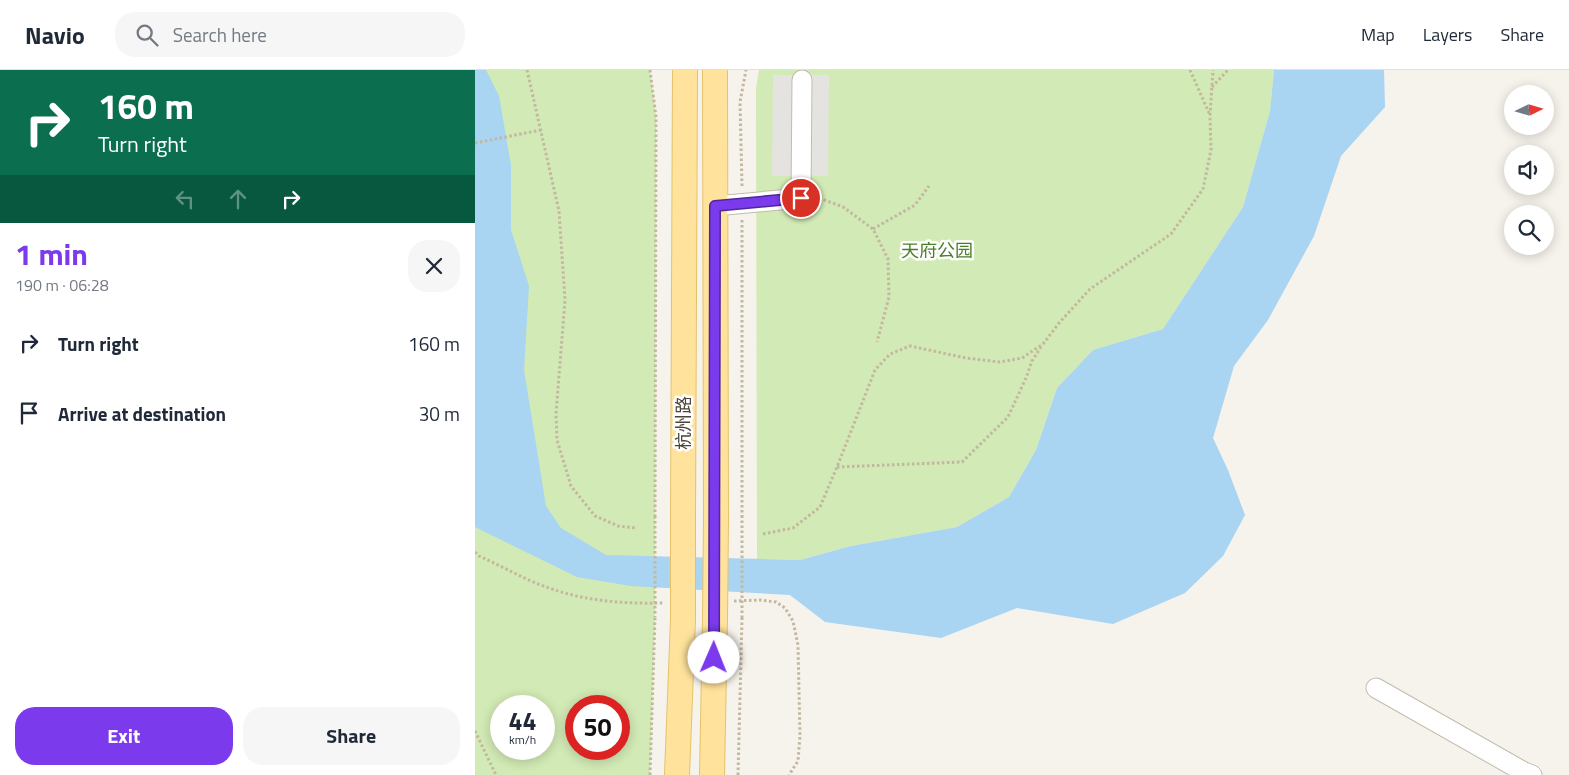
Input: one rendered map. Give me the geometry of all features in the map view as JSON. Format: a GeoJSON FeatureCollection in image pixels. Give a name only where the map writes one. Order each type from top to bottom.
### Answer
{"type":"FeatureCollection","features":[{"type":"Feature","properties":{"kind":"main road","name":"杭州路"},"geometry":{"type":"LineString","coordinates":[[677,775],[683,619],[685,70]]}},
{"type":"Feature","properties":{"kind":"main road","name":"杭州路"},"geometry":{"type":"LineString","coordinates":[[712,775],[715,619],[715,70]]}},
{"type":"Feature","properties":{"kind":"street"},"geometry":{"type":"LineString","coordinates":[[715,206],[801,198],[802,80]]}},
{"type":"Feature","properties":{"kind":"street"},"geometry":{"type":"LineString","coordinates":[[1376,688],[1532,775]]}},
{"type":"Feature","properties":{"kind":"path"},"geometry":{"type":"LineString","coordinates":[[527,70],[559,211],[565,300],[556,414],[557,440],[571,486],[595,516],[617,526],[636,528]]}},
{"type":"Feature","properties":{"kind":"path"},"geometry":{"type":"LineString","coordinates":[[650,70],[656,116],[655,617],[650,775]]}},
{"type":"Feature","properties":{"kind":"path"},"geometry":{"type":"LineString","coordinates":[[738,775],[742,618],[742,204],[740,102],[745,70]]}},
{"type":"Feature","properties":{"kind":"path"},"geometry":{"type":"LineString","coordinates":[[1190,70],[1210,116]]}},
{"type":"Feature","properties":{"kind":"path"},"geometry":{"type":"LineString","coordinates":[[837,467],[962,462],[1008,417],[1032,361],[1059,323],[1090,289],[1171,234],[1203,189],[1211,150],[1210,116],[1213,70]]}},
{"type":"Feature","properties":{"kind":"path"},"geometry":{"type":"LineString","coordinates":[[1212,88],[1228,70]]}},
{"type":"Feature","properties":{"kind":"path"},"geometry":{"type":"LineString","coordinates":[[475,143],[541,130]]}},
{"type":"Feature","properties":{"kind":"path"},"geometry":{"type":"LineString","coordinates":[[873,229],[915,204],[929,186]]}},
{"type":"Feature","properties":{"kind":"path"},"geometry":{"type":"LineString","coordinates":[[801,198],[822,198],[843,206],[873,229],[888,259],[889,296],[877,342]]}},
{"type":"Feature","properties":{"kind":"path"},"geometry":{"type":"LineString","coordinates":[[763,534],[793,528],[820,506],[875,370],[890,354],[910,346],[966,358],[1000,362],[1022,358],[1043,344]]}},
{"type":"Feature","properties":{"kind":"path"},"geometry":{"type":"LineString","coordinates":[[475,731],[496,775]]}},
{"type":"Feature","properties":{"kind":"green space"},"geometry":{"type":"Polygon","coordinates":[[[475,70],[650,70],[656,117],[655,617],[650,775],[475,775],[475,70]]]}},
{"type":"Feature","properties":{"kind":"green space","name":"天府公园"},"geometry":{"type":"Polygon","coordinates":[[[759,70],[1274,70],[1270,111],[1243,207],[1163,329],[1093,350],[1057,388],[1036,450],[1009,497],[957,527],[851,546],[800,560],[757,559],[756,88],[759,70]]]}},
{"type":"Feature","properties":{"kind":"shaded area"},"geometry":{"type":"Polygon","coordinates":[[[773,75],[829,75],[828,176],[772,176],[773,75]]]}},
{"type":"Feature","properties":{"kind":"water"},"geometry":{"type":"Polygon","coordinates":[[[475,70],[486,70],[499,96],[511,165],[511,230],[529,286],[524,370],[546,506],[561,528],[606,555],[800,560],[851,546],[957,527],[1009,497],[1036,450],[1057,388],[1093,350],[1163,329],[1243,207],[1270,111],[1274,70],[1384,70],[1385,107],[1341,156],[1314,236],[1268,320],[1234,366],[1213,438],[1228,470],[1245,515],[1223,556],[1185,593],[1113,624],[1017,608],[941,638],[825,622],[790,595],[631,586],[577,577],[475,527],[475,70]]]}},
{"type":"Feature","properties":{"kind":"route"},"geometry":{"type":"LineString","coordinates":[[714,658],[715,206],[801,198]]}}]}
